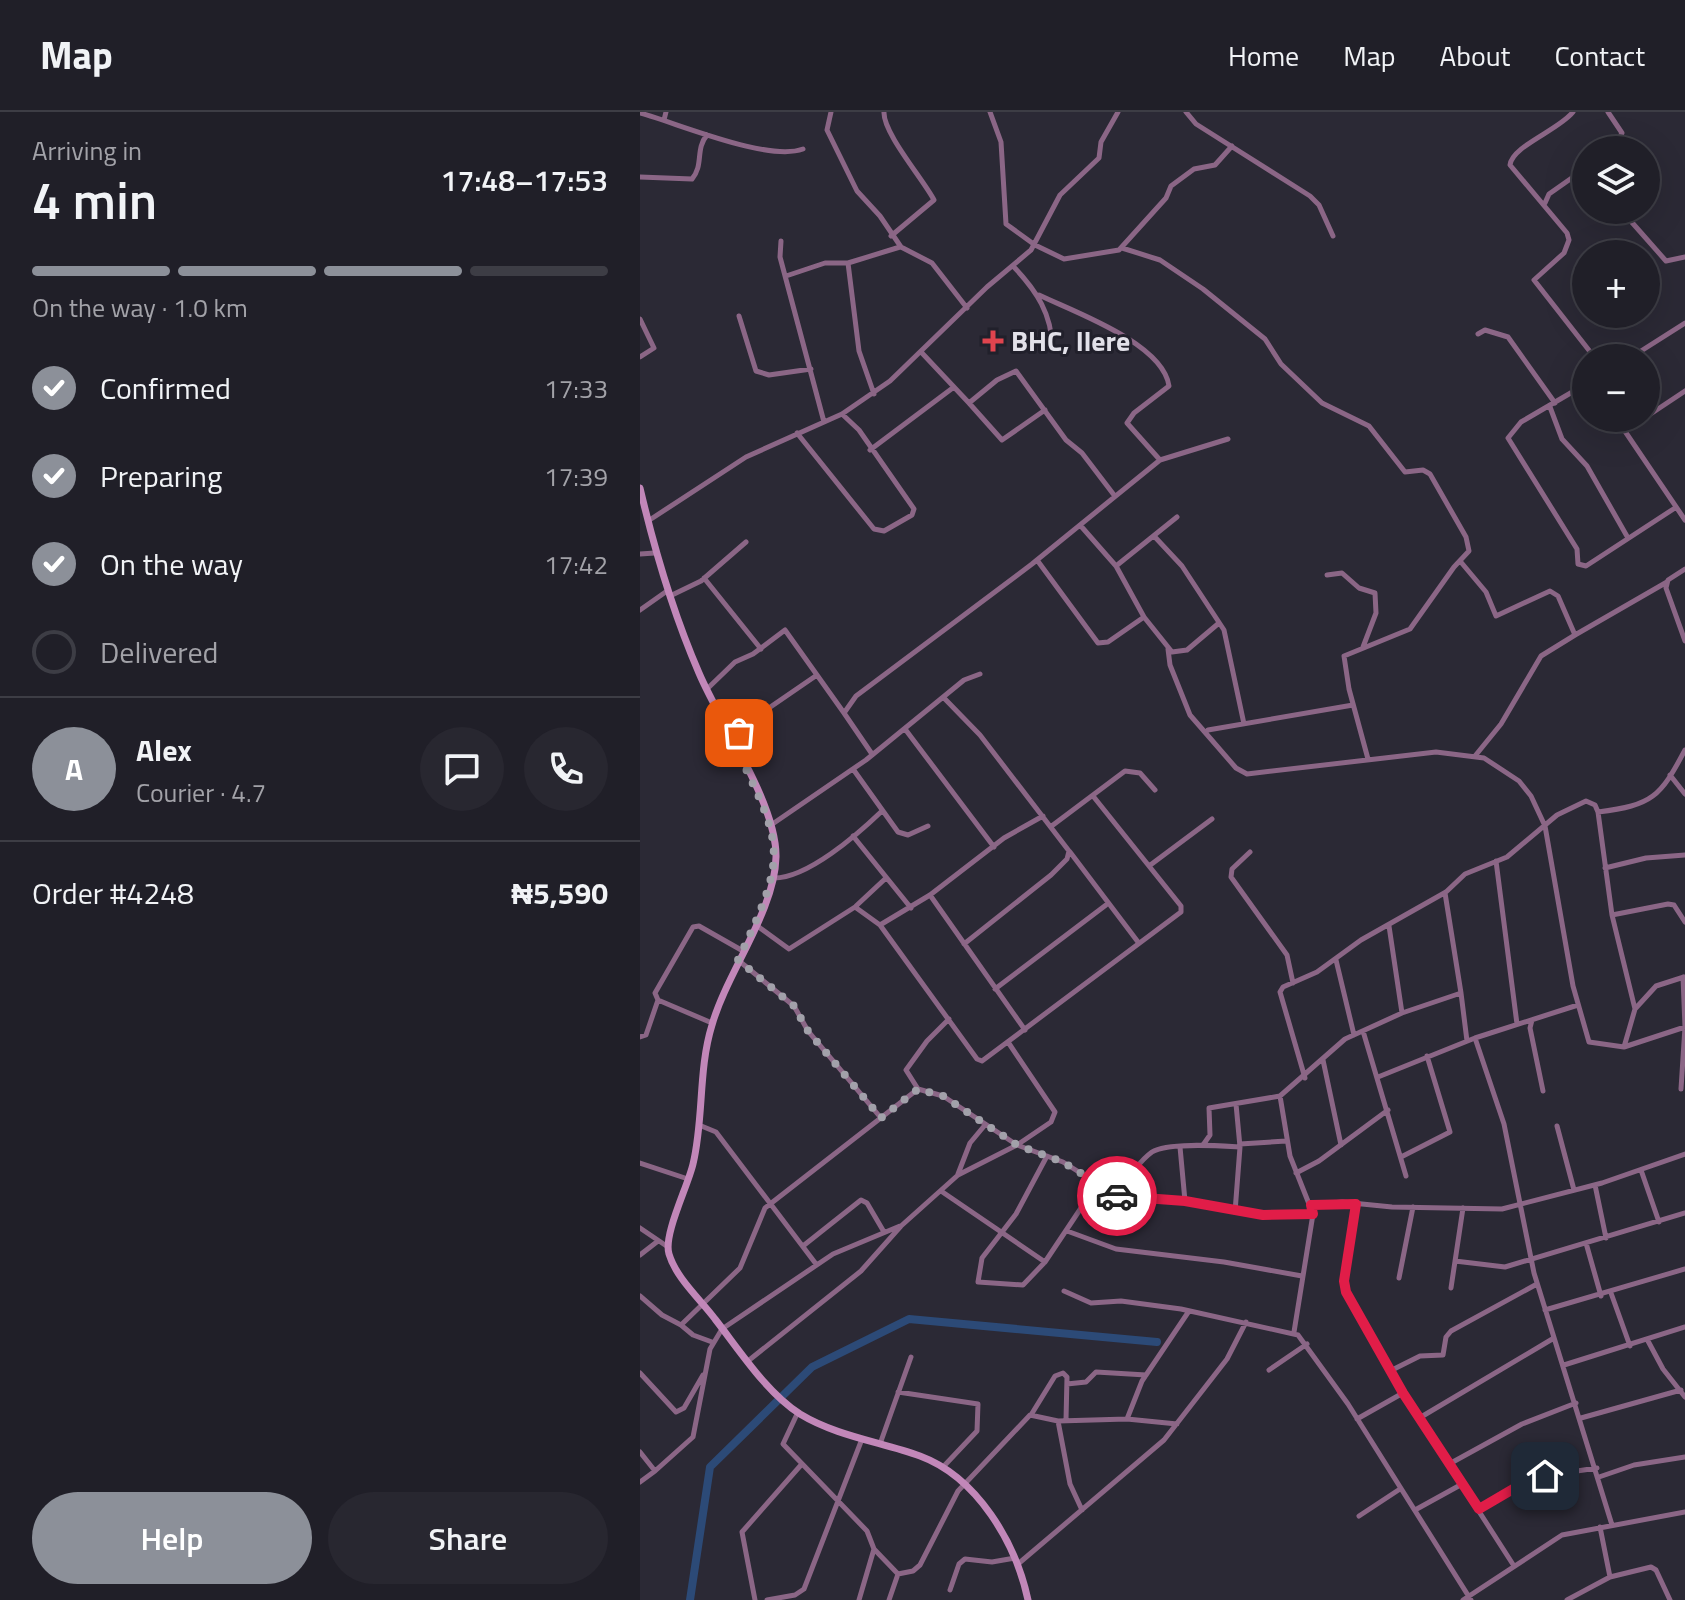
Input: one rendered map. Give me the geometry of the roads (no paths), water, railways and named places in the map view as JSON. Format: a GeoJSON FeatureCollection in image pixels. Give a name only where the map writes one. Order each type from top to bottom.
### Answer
{"type":"FeatureCollection","features":[{"type":"Feature","properties":{"kind":"main road"},"geometry":{"type":"LineString","coordinates":[[640,488],[668,594],[707,689],[771,825],[776,857],[773,878],[755,925],[712,1023],[689,1179],[668,1247],[678,1270],[722,1329],[748,1361],[798,1412],[862,1439],[944,1466],[965,1484],[1017,1561],[1028,1600]]}},
{"type":"Feature","properties":{"kind":"street"},"geometry":{"type":"LineString","coordinates":[[664,120],[666,112]]}},
{"type":"Feature","properties":{"kind":"street"},"geometry":{"type":"LineString","coordinates":[[831,112],[827,130],[853,185],[901,247],[932,263],[967,308]]}},
{"type":"Feature","properties":{"kind":"street"},"geometry":{"type":"LineString","coordinates":[[884,112],[884,120],[902,154],[934,200],[891,236]]}},
{"type":"Feature","properties":{"kind":"street"},"geometry":{"type":"LineString","coordinates":[[990,112],[1000,136],[1006,224],[1035,245],[1069,259],[1122,248],[1160,260],[1203,289],[1265,339],[1281,364],[1322,403],[1369,426],[1405,472],[1423,470],[1430,474],[1470,548],[1410,629],[1348,654],[1343,660],[1368,759]]}},
{"type":"Feature","properties":{"kind":"street"},"geometry":{"type":"LineString","coordinates":[[648,521],[746,457],[842,414],[874,394],[922,353],[1035,245],[1060,195],[1099,158],[1101,142],[1118,112]]}},
{"type":"Feature","properties":{"kind":"street"},"geometry":{"type":"LineString","coordinates":[[1186,112],[1196,124],[1315,200],[1333,236]]}},
{"type":"Feature","properties":{"kind":"street"},"geometry":{"type":"LineString","coordinates":[[1545,203],[1540,204],[1529,192],[1510,165],[1511,158],[1566,121],[1573,112]]}},
{"type":"Feature","properties":{"kind":"street"},"geometry":{"type":"LineString","coordinates":[[1608,112],[1622,133],[1620,136]]}},
{"type":"Feature","properties":{"kind":"street"},"geometry":{"type":"LineString","coordinates":[[640,113],[707,135],[785,154],[803,149]]}},
{"type":"Feature","properties":{"kind":"street"},"geometry":{"type":"LineString","coordinates":[[640,177],[692,179],[699,168],[700,146],[707,135]]}},
{"type":"Feature","properties":{"kind":"street"},"geometry":{"type":"LineString","coordinates":[[1122,248],[1128,236],[1166,198],[1171,186],[1194,169],[1215,165],[1232,146]]}},
{"type":"Feature","properties":{"kind":"street"},"geometry":{"type":"LineString","coordinates":[[1545,203],[1549,194],[1572,178]]}},
{"type":"Feature","properties":{"kind":"street"},"geometry":{"type":"LineString","coordinates":[[1545,203],[1569,240],[1564,253],[1534,280],[1584,344]]}},
{"type":"Feature","properties":{"kind":"street"},"geometry":{"type":"LineString","coordinates":[[1633,224],[1666,261],[1685,257]]}},
{"type":"Feature","properties":{"kind":"street"},"geometry":{"type":"LineString","coordinates":[[781,241],[780,253],[824,422]]}},
{"type":"Feature","properties":{"kind":"street"},"geometry":{"type":"LineString","coordinates":[[786,276],[825,263],[848,263],[877,251],[901,247]]}},
{"type":"Feature","properties":{"kind":"street"},"geometry":{"type":"LineString","coordinates":[[848,263],[851,310],[859,354],[874,394]]}},
{"type":"Feature","properties":{"kind":"street"},"geometry":{"type":"LineString","coordinates":[[1013,266],[1039,295],[1066,310],[1078,310],[1108,324],[1153,357],[1169,386],[1134,413],[1127,423],[1160,460]]}},
{"type":"Feature","properties":{"kind":"street"},"geometry":{"type":"LineString","coordinates":[[1039,295],[1052,335],[1052,350]]}},
{"type":"Feature","properties":{"kind":"street"},"geometry":{"type":"LineString","coordinates":[[739,316],[756,371],[769,375],[811,369]]}},
{"type":"Feature","properties":{"kind":"street"},"geometry":{"type":"LineString","coordinates":[[640,319],[654,348],[640,357]]}},
{"type":"Feature","properties":{"kind":"street"},"geometry":{"type":"LineString","coordinates":[[1652,344],[1685,323]]}},
{"type":"Feature","properties":{"kind":"street"},"geometry":{"type":"LineString","coordinates":[[1478,334],[1485,330],[1508,337],[1553,405]]}},
{"type":"Feature","properties":{"kind":"street"},"geometry":{"type":"LineString","coordinates":[[922,353],[1002,440],[1045,410]]}},
{"type":"Feature","properties":{"kind":"street"},"geometry":{"type":"LineString","coordinates":[[969,403],[1014,371],[1114,495]]}},
{"type":"Feature","properties":{"kind":"street"},"geometry":{"type":"LineString","coordinates":[[870,450],[954,387]]}},
{"type":"Feature","properties":{"kind":"street"},"geometry":{"type":"LineString","coordinates":[[1660,408],[1685,391]]}},
{"type":"Feature","properties":{"kind":"street"},"geometry":{"type":"LineString","coordinates":[[1572,393],[1521,422],[1508,438],[1577,549],[1578,564],[1586,566],[1675,508]]}},
{"type":"Feature","properties":{"kind":"street"},"geometry":{"type":"LineString","coordinates":[[1553,405],[1549,411],[1562,439],[1587,466],[1628,538]]}},
{"type":"Feature","properties":{"kind":"street"},"geometry":{"type":"LineString","coordinates":[[797,433],[874,529],[881,532],[912,515],[914,509],[859,430],[842,414]]}},
{"type":"Feature","properties":{"kind":"street"},"geometry":{"type":"LineString","coordinates":[[1626,432],[1685,520]]}},
{"type":"Feature","properties":{"kind":"street"},"geometry":{"type":"LineString","coordinates":[[844,713],[856,696],[1037,560],[1160,460],[1228,439]]}},
{"type":"Feature","properties":{"kind":"street"},"geometry":{"type":"LineString","coordinates":[[1116,566],[1177,517]]}},
{"type":"Feature","properties":{"kind":"street"},"geometry":{"type":"LineString","coordinates":[[1080,525],[1116,566],[1144,617],[1168,649],[1176,653],[1187,650],[1219,623]]}},
{"type":"Feature","properties":{"kind":"street"},"geometry":{"type":"LineString","coordinates":[[1154,536],[1177,559],[1226,634],[1244,724]]}},
{"type":"Feature","properties":{"kind":"street"},"geometry":{"type":"LineString","coordinates":[[640,610],[704,578],[746,542]]}},
{"type":"Feature","properties":{"kind":"street"},"geometry":{"type":"LineString","coordinates":[[640,554],[655,553]]}},
{"type":"Feature","properties":{"kind":"street"},"geometry":{"type":"LineString","coordinates":[[1037,560],[1098,643],[1108,642],[1144,617]]}},
{"type":"Feature","properties":{"kind":"street"},"geometry":{"type":"LineString","coordinates":[[1460,561],[1486,592],[1496,616],[1550,591],[1558,596],[1575,635]]}},
{"type":"Feature","properties":{"kind":"street"},"geometry":{"type":"LineString","coordinates":[[1475,756],[1501,724],[1541,656],[1685,569]]}},
{"type":"Feature","properties":{"kind":"street"},"geometry":{"type":"LineString","coordinates":[[1327,575],[1342,573],[1359,588],[1375,593],[1376,613],[1362,648]]}},
{"type":"Feature","properties":{"kind":"street"},"geometry":{"type":"LineString","coordinates":[[704,578],[761,649]]}},
{"type":"Feature","properties":{"kind":"street"},"geometry":{"type":"LineString","coordinates":[[1667,582],[1669,598],[1685,641]]}},
{"type":"Feature","properties":{"kind":"street"},"geometry":{"type":"LineString","coordinates":[[707,689],[735,662],[761,649],[785,630],[872,754]]}},
{"type":"Feature","properties":{"kind":"street"},"geometry":{"type":"LineString","coordinates":[[1168,649],[1170,665],[1187,709],[1236,768],[1247,774],[1436,752],[1475,756],[1500,767],[1519,781],[1531,796],[1545,826],[1578,1005],[1591,1044],[1624,1047],[1685,1027]]}},
{"type":"Feature","properties":{"kind":"street"},"geometry":{"type":"LineString","coordinates":[[771,825],[853,769],[964,680],[980,674]]}},
{"type":"Feature","properties":{"kind":"street"},"geometry":{"type":"LineString","coordinates":[[732,740],[750,721],[817,675]]}},
{"type":"Feature","properties":{"kind":"street"},"geometry":{"type":"LineString","coordinates":[[944,698],[980,735],[1053,825],[1106,905],[1138,942]]}},
{"type":"Feature","properties":{"kind":"street"},"geometry":{"type":"LineString","coordinates":[[1207,731],[1353,705]]}},
{"type":"Feature","properties":{"kind":"street"},"geometry":{"type":"LineString","coordinates":[[905,729],[994,847]]}},
{"type":"Feature","properties":{"kind":"street"},"geometry":{"type":"LineString","coordinates":[[1598,812],[1654,797],[1685,750]]}},
{"type":"Feature","properties":{"kind":"street"},"geometry":{"type":"LineString","coordinates":[[853,769],[903,835],[928,826]]}},
{"type":"Feature","properties":{"kind":"street"},"geometry":{"type":"LineString","coordinates":[[1053,825],[1129,770],[1140,773],[1155,790]]}},
{"type":"Feature","properties":{"kind":"street"},"geometry":{"type":"LineString","coordinates":[[1670,775],[1685,794]]}},
{"type":"Feature","properties":{"kind":"street"},"geometry":{"type":"LineString","coordinates":[[855,907],[880,925],[980,1060],[1025,1030],[1182,908],[1093,796]]}},
{"type":"Feature","properties":{"kind":"street"},"geometry":{"type":"LineString","coordinates":[[1305,1078],[1280,992],[1283,987],[1336,960],[1361,940],[1445,893],[1465,874],[1515,852],[1557,815],[1582,802],[1595,805],[1598,812],[1612,915],[1635,1009]]}},
{"type":"Feature","properties":{"kind":"street"},"geometry":{"type":"LineString","coordinates":[[773,878],[788,876],[822,859],[882,811]]}},
{"type":"Feature","properties":{"kind":"street"},"geometry":{"type":"LineString","coordinates":[[880,925],[911,908],[994,847],[1043,816]]}},
{"type":"Feature","properties":{"kind":"street"},"geometry":{"type":"LineString","coordinates":[[1149,866],[1212,819]]}},
{"type":"Feature","properties":{"kind":"street"},"geometry":{"type":"LineString","coordinates":[[853,836],[911,908]]}},
{"type":"Feature","properties":{"kind":"street"},"geometry":{"type":"LineString","coordinates":[[964,944],[1051,875],[1067,859],[1069,851]]}},
{"type":"Feature","properties":{"kind":"street"},"geometry":{"type":"LineString","coordinates":[[1250,852],[1232,869],[1231,877],[1287,955],[1293,983]]}},
{"type":"Feature","properties":{"kind":"street"},"geometry":{"type":"LineString","coordinates":[[1605,868],[1646,858],[1685,855]]}},
{"type":"Feature","properties":{"kind":"street"},"geometry":{"type":"LineString","coordinates":[[1496,861],[1521,1023]]}},
{"type":"Feature","properties":{"kind":"street"},"geometry":{"type":"LineString","coordinates":[[755,925],[789,949],[855,907],[886,878]]}},
{"type":"Feature","properties":{"kind":"street"},"geometry":{"type":"LineString","coordinates":[[1445,893],[1467,1041]]}},
{"type":"Feature","properties":{"kind":"street"},"geometry":{"type":"LineString","coordinates":[[930,895],[1025,1030]]}},
{"type":"Feature","properties":{"kind":"street"},"geometry":{"type":"LineString","coordinates":[[1612,915],[1668,904],[1676,908],[1685,922]]}},
{"type":"Feature","properties":{"kind":"street"},"geometry":{"type":"LineString","coordinates":[[995,989],[1106,905]]}},
{"type":"Feature","properties":{"kind":"street"},"geometry":{"type":"LineString","coordinates":[[712,1023],[658,1000],[655,996],[660,983],[693,927],[699,926],[743,951]]}},
{"type":"Feature","properties":{"kind":"street"},"geometry":{"type":"LineString","coordinates":[[1389,926],[1402,1013]]}},
{"type":"Feature","properties":{"kind":"street"},"geometry":{"type":"LineString","coordinates":[[738,960],[794,1006],[808,1031],[881,1118]]}},
{"type":"Feature","properties":{"kind":"street"},"geometry":{"type":"LineString","coordinates":[[1336,960],[1354,1035]]}},
{"type":"Feature","properties":{"kind":"street"},"geometry":{"type":"LineString","coordinates":[[1624,1047],[1635,1009],[1656,986],[1684,977],[1681,1089]]}},
{"type":"Feature","properties":{"kind":"street"},"geometry":{"type":"LineString","coordinates":[[1203,1145],[1210,1135],[1207,1110],[1280,1096],[1354,1035],[1402,1013],[1461,993]]}},
{"type":"Feature","properties":{"kind":"street"},"geometry":{"type":"LineString","coordinates":[[640,1037],[646,1035],[658,1000]]}},
{"type":"Feature","properties":{"kind":"street"},"geometry":{"type":"LineString","coordinates":[[1378,1077],[1475,1038],[1578,1005]]}},
{"type":"Feature","properties":{"kind":"street"},"geometry":{"type":"LineString","coordinates":[[949,1019],[932,1034],[906,1070],[918,1089],[943,1096],[1017,1145],[1072,1167],[1117,1196],[1185,1201],[1235,1212],[1313,1214]]}},
{"type":"Feature","properties":{"kind":"street"},"geometry":{"type":"LineString","coordinates":[[1533,1019],[1530,1028],[1543,1091]]}},
{"type":"Feature","properties":{"kind":"street"},"geometry":{"type":"LineString","coordinates":[[1521,1023],[1530,1028]]}},
{"type":"Feature","properties":{"kind":"street"},"geometry":{"type":"LineString","coordinates":[[1363,1031],[1406,1176]]}},
{"type":"Feature","properties":{"kind":"street"},"geometry":{"type":"LineString","coordinates":[[1475,1038],[1490,1092],[1504,1124],[1537,1284],[1597,1468],[1612,1525]]}},
{"type":"Feature","properties":{"kind":"street"},"geometry":{"type":"LineString","coordinates":[[748,1361],[861,1271],[901,1226],[958,1175],[1017,1145],[1056,1116],[1008,1042]]}},
{"type":"Feature","properties":{"kind":"street"},"geometry":{"type":"LineString","coordinates":[[1401,1157],[1450,1132],[1427,1056]]}},
{"type":"Feature","properties":{"kind":"street"},"geometry":{"type":"LineString","coordinates":[[1323,1059],[1341,1145]]}},
{"type":"Feature","properties":{"kind":"street"},"geometry":{"type":"LineString","coordinates":[[681,1325],[740,1268],[758,1219],[770,1205],[918,1089]]}},
{"type":"Feature","properties":{"kind":"street"},"geometry":{"type":"LineString","coordinates":[[1280,1096],[1286,1141],[1313,1214],[1294,1332]]}},
{"type":"Feature","properties":{"kind":"street"},"geometry":{"type":"LineString","coordinates":[[1235,1212],[1240,1146],[1236,1104]]}},
{"type":"Feature","properties":{"kind":"street"},"geometry":{"type":"LineString","coordinates":[[1296,1173],[1388,1110]]}},
{"type":"Feature","properties":{"kind":"street"},"geometry":{"type":"LineString","coordinates":[[699,1125],[716,1132],[816,1264]]}},
{"type":"Feature","properties":{"kind":"street"},"geometry":{"type":"LineString","coordinates":[[958,1175],[970,1143],[985,1125]]}},
{"type":"Feature","properties":{"kind":"street"},"geometry":{"type":"LineString","coordinates":[[1557,1126],[1574,1190]]}},
{"type":"Feature","properties":{"kind":"street"},"geometry":{"type":"LineString","coordinates":[[1117,1196],[1153,1151],[1286,1141]]}},
{"type":"Feature","properties":{"kind":"street"},"geometry":{"type":"LineString","coordinates":[[1180,1147],[1185,1201]]}},
{"type":"Feature","properties":{"kind":"street"},"geometry":{"type":"LineString","coordinates":[[1311,1205],[1502,1209],[1595,1185],[1685,1154]]}},
{"type":"Feature","properties":{"kind":"street"},"geometry":{"type":"LineString","coordinates":[[1047,1156],[1003,1231],[982,1258],[977,1277],[981,1284],[1023,1285],[1045,1262],[1097,1184]]}},
{"type":"Feature","properties":{"kind":"street"},"geometry":{"type":"LineString","coordinates":[[640,1163],[689,1179]]}},
{"type":"Feature","properties":{"kind":"street"},"geometry":{"type":"LineString","coordinates":[[1641,1170],[1659,1222]]}},
{"type":"Feature","properties":{"kind":"street"},"geometry":{"type":"LineString","coordinates":[[1595,1185],[1606,1238]]}},
{"type":"Feature","properties":{"kind":"street"},"geometry":{"type":"LineString","coordinates":[[941,1191],[1045,1262]]}},
{"type":"Feature","properties":{"kind":"street"},"geometry":{"type":"LineString","coordinates":[[803,1246],[861,1200],[867,1203],[884,1232]]}},
{"type":"Feature","properties":{"kind":"street"},"geometry":{"type":"LineString","coordinates":[[1356,1204],[1344,1286],[1403,1393],[1464,1483],[1514,1566]]}},
{"type":"Feature","properties":{"kind":"street"},"geometry":{"type":"LineString","coordinates":[[1399,1278],[1413,1207]]}},
{"type":"Feature","properties":{"kind":"street"},"geometry":{"type":"LineString","coordinates":[[1451,1288],[1463,1208]]}},
{"type":"Feature","properties":{"kind":"street"},"geometry":{"type":"LineString","coordinates":[[1455,1261],[1498,1267],[1685,1213]]}},
{"type":"Feature","properties":{"kind":"street"},"geometry":{"type":"LineString","coordinates":[[640,1482],[693,1437],[703,1374],[712,1342],[722,1329],[816,1264],[901,1226]]}},
{"type":"Feature","properties":{"kind":"street"},"geometry":{"type":"LineString","coordinates":[[640,1228],[668,1247]]}},
{"type":"Feature","properties":{"kind":"street"},"geometry":{"type":"LineString","coordinates":[[1067,1231],[1116,1249],[1224,1262],[1302,1276]]}},
{"type":"Feature","properties":{"kind":"street"},"geometry":{"type":"LineString","coordinates":[[640,1255],[658,1241]]}},
{"type":"Feature","properties":{"kind":"street"},"geometry":{"type":"LineString","coordinates":[[1586,1243],[1601,1296]]}},
{"type":"Feature","properties":{"kind":"street"},"geometry":{"type":"LineString","coordinates":[[1545,1310],[1685,1269]]}},
{"type":"Feature","properties":{"kind":"street"},"geometry":{"type":"LineString","coordinates":[[1390,1371],[1420,1356],[1443,1355],[1446,1337],[1451,1331],[1537,1284]]}},
{"type":"Feature","properties":{"kind":"street"},"geometry":{"type":"LineString","coordinates":[[1064,1291],[1091,1303],[1121,1301],[1294,1332],[1307,1344],[1357,1419],[1468,1599],[1562,1535],[1685,1512]]}},
{"type":"Feature","properties":{"kind":"street"},"geometry":{"type":"LineString","coordinates":[[1611,1293],[1630,1346]]}},
{"type":"Feature","properties":{"kind":"street"},"geometry":{"type":"LineString","coordinates":[[640,1296],[693,1335],[712,1342]]}},
{"type":"Feature","properties":{"kind":"street"},"geometry":{"type":"LineString","coordinates":[[1127,1419],[1146,1375],[1189,1311]]}},
{"type":"Feature","properties":{"kind":"street"},"geometry":{"type":"LineString","coordinates":[[950,1590],[959,1564],[965,1559],[1017,1561],[1116,1484],[1177,1424],[1227,1359],[1246,1322]]}},
{"type":"Feature","properties":{"kind":"street"},"geometry":{"type":"LineString","coordinates":[[1564,1366],[1685,1327]]}},
{"type":"Feature","properties":{"kind":"street"},"geometry":{"type":"LineString","coordinates":[[1421,1417],[1554,1338]]}},
{"type":"Feature","properties":{"kind":"street"},"geometry":{"type":"LineString","coordinates":[[1648,1341],[1663,1369],[1685,1397]]}},
{"type":"Feature","properties":{"kind":"street"},"geometry":{"type":"LineString","coordinates":[[1269,1370],[1307,1344]]}},
{"type":"Feature","properties":{"kind":"street"},"geometry":{"type":"LineString","coordinates":[[880,1444],[911,1357]]}},
{"type":"Feature","properties":{"kind":"street"},"geometry":{"type":"LineString","coordinates":[[1067,1384],[1084,1383],[1096,1372],[1146,1375]]}},
{"type":"Feature","properties":{"kind":"street"},"geometry":{"type":"LineString","coordinates":[[640,1373],[676,1412],[684,1408],[703,1374]]}},
{"type":"Feature","properties":{"kind":"street"},"geometry":{"type":"LineString","coordinates":[[898,1574],[913,1571],[920,1565],[941,1518],[965,1484],[1030,1415],[1057,1374],[1066,1375],[1066,1420]]}},
{"type":"Feature","properties":{"kind":"street"},"geometry":{"type":"LineString","coordinates":[[1581,1418],[1681,1390]]}},
{"type":"Feature","properties":{"kind":"street"},"geometry":{"type":"LineString","coordinates":[[898,1392],[979,1406],[977,1431],[944,1466]]}},
{"type":"Feature","properties":{"kind":"street"},"geometry":{"type":"LineString","coordinates":[[1357,1419],[1403,1393]]}},
{"type":"Feature","properties":{"kind":"street"},"geometry":{"type":"LineString","coordinates":[[1451,1463],[1522,1424],[1576,1403]]}},
{"type":"Feature","properties":{"kind":"street"},"geometry":{"type":"LineString","coordinates":[[798,1412],[783,1441],[801,1465],[839,1500],[872,1538],[874,1549],[859,1600]]}},
{"type":"Feature","properties":{"kind":"street"},"geometry":{"type":"LineString","coordinates":[[1030,1415],[1058,1421],[1127,1419],[1177,1424]]}},
{"type":"Feature","properties":{"kind":"street"},"geometry":{"type":"LineString","coordinates":[[1058,1421],[1070,1484],[1082,1510]]}},
{"type":"Feature","properties":{"kind":"street"},"geometry":{"type":"LineString","coordinates":[[767,1600],[795,1595],[804,1589],[862,1439]]}},
{"type":"Feature","properties":{"kind":"street"},"geometry":{"type":"LineString","coordinates":[[640,1452],[655,1471]]}},
{"type":"Feature","properties":{"kind":"street"},"geometry":{"type":"LineString","coordinates":[[1599,1477],[1634,1465],[1685,1457]]}},
{"type":"Feature","properties":{"kind":"street"},"geometry":{"type":"LineString","coordinates":[[755,1600],[742,1532],[801,1465]]}},
{"type":"Feature","properties":{"kind":"street"},"geometry":{"type":"LineString","coordinates":[[1479,1509],[1537,1477],[1597,1468]]}},
{"type":"Feature","properties":{"kind":"street"},"geometry":{"type":"LineString","coordinates":[[1415,1510],[1464,1483]]}},
{"type":"Feature","properties":{"kind":"street"},"geometry":{"type":"LineString","coordinates":[[1359,1516],[1400,1489]]}},
{"type":"Feature","properties":{"kind":"street"},"geometry":{"type":"LineString","coordinates":[[1600,1527],[1610,1577]]}},
{"type":"Feature","properties":{"kind":"street"},"geometry":{"type":"LineString","coordinates":[[874,1549],[898,1574]]}},
{"type":"Feature","properties":{"kind":"street"},"geometry":{"type":"LineString","coordinates":[[1567,1600],[1610,1577],[1654,1568],[1670,1600]]}},
{"type":"Feature","properties":{"kind":"street"},"geometry":{"type":"LineString","coordinates":[[889,1600],[898,1574]]}},
{"type":"Feature","properties":{"kind":"waterway"},"geometry":{"type":"LineString","coordinates":[[690,1600],[710,1467],[812,1367],[909,1319],[1157,1342]]}},
{"type":"Feature","properties":{"kind":"place","name":"BHC, Ilere"},"geometry":{"type":"Point","coordinates":[993,341]}}]}
